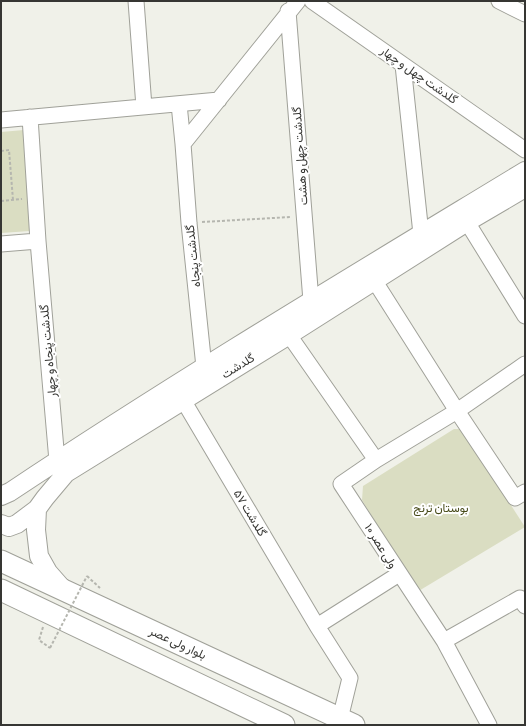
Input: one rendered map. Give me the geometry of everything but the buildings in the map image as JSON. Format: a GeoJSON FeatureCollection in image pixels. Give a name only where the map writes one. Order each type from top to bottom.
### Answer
{"type":"FeatureCollection","features":[{"type":"Feature","properties":{"kind":"main road","name":"بلوار ولی عصر"},"geometry":{"type":"LineString","coordinates":[[1,561],[347,722]]}},
{"type":"Feature","properties":{"kind":"main road"},"geometry":{"type":"LineString","coordinates":[[1,590],[284,725]]}},
{"type":"Feature","properties":{"kind":"street"},"geometry":{"type":"LineString","coordinates":[[136,1],[144,107]]}},
{"type":"Feature","properties":{"kind":"street","name":"گلدشت چهل و چهار"},"geometry":{"type":"LineString","coordinates":[[312,1],[525,150]]}},
{"type":"Feature","properties":{"kind":"street"},"geometry":{"type":"LineString","coordinates":[[499,1],[525,14]]}},
{"type":"Feature","properties":{"kind":"street"},"geometry":{"type":"LineString","coordinates":[[183,144],[293,6]]}},
{"type":"Feature","properties":{"kind":"street","name":"گلدشت چهل و هشت"},"geometry":{"type":"LineString","coordinates":[[293,6],[304,217],[311,301]]}},
{"type":"Feature","properties":{"kind":"street"},"geometry":{"type":"LineString","coordinates":[[403,65],[421,234]]}},
{"type":"Feature","properties":{"kind":"street"},"geometry":{"type":"LineString","coordinates":[[1,120],[219,100]]}},
{"type":"Feature","properties":{"kind":"street","name":"گلدشت پنجاه"},"geometry":{"type":"LineString","coordinates":[[179,104],[189,223],[204,367]]}},
{"type":"Feature","properties":{"kind":"street","name":"گلدشت پنجاه و چهار"},"geometry":{"type":"LineString","coordinates":[[30,117],[38,240],[56,461]]}},
{"type":"Feature","properties":{"kind":"street","name":"گلدشت"},"geometry":{"type":"LineString","coordinates":[[1,496],[10,492],[116,421],[525,171]]}},
{"type":"Feature","properties":{"kind":"street","name":"گلدشت"},"geometry":{"type":"LineString","coordinates":[[1,524],[9,527],[37,509],[66,473],[290,335],[467,222],[525,188]]}},
{"type":"Feature","properties":{"kind":"street"},"geometry":{"type":"LineString","coordinates":[[467,222],[525,316]]}},
{"type":"Feature","properties":{"kind":"street"},"geometry":{"type":"LineString","coordinates":[[1,244],[38,240]]}},
{"type":"Feature","properties":{"kind":"street"},"geometry":{"type":"LineString","coordinates":[[374,280],[456,411],[515,498],[525,492]]}},
{"type":"Feature","properties":{"kind":"street"},"geometry":{"type":"LineString","coordinates":[[290,335],[376,460]]}},
{"type":"Feature","properties":{"kind":"street","name":"ولی عصر ۱۰"},"geometry":{"type":"LineString","coordinates":[[489,725],[444,642],[341,484],[376,460],[456,411],[525,364]]}},
{"type":"Feature","properties":{"kind":"street","name":"گلدشت ۵۷"},"geometry":{"type":"LineString","coordinates":[[183,400],[317,626],[350,678],[347,722]]}},
{"type":"Feature","properties":{"kind":"street"},"geometry":{"type":"LineString","coordinates":[[37,509],[36,530],[39,556],[48,572],[63,589]]}},
{"type":"Feature","properties":{"kind":"street"},"geometry":{"type":"LineString","coordinates":[[317,626],[399,574]]}},
{"type":"Feature","properties":{"kind":"street"},"geometry":{"type":"LineString","coordinates":[[444,642],[523,600]]}},
{"type":"Feature","properties":{"kind":"path"},"geometry":{"type":"LineString","coordinates":[[1,151],[9,150],[13,200]]}},
{"type":"Feature","properties":{"kind":"path"},"geometry":{"type":"LineString","coordinates":[[1,201],[36,197]]}},
{"type":"Feature","properties":{"kind":"path"},"geometry":{"type":"LineString","coordinates":[[189,223],[304,217]]}},
{"type":"Feature","properties":{"kind":"path"},"geometry":{"type":"LineString","coordinates":[[48,613],[39,640],[50,648],[87,576]]}},
{"type":"Feature","properties":{"kind":"green space"},"geometry":{"type":"Polygon","coordinates":[[[24,130],[30,231],[1,233],[1,132],[24,130]]]}},
{"type":"Feature","properties":{"kind":"green space","name":"بوستان ترنج"},"geometry":{"type":"Polygon","coordinates":[[[454,429],[462,429],[525,527],[417,592],[362,500],[363,486],[454,429]]]}}]}
